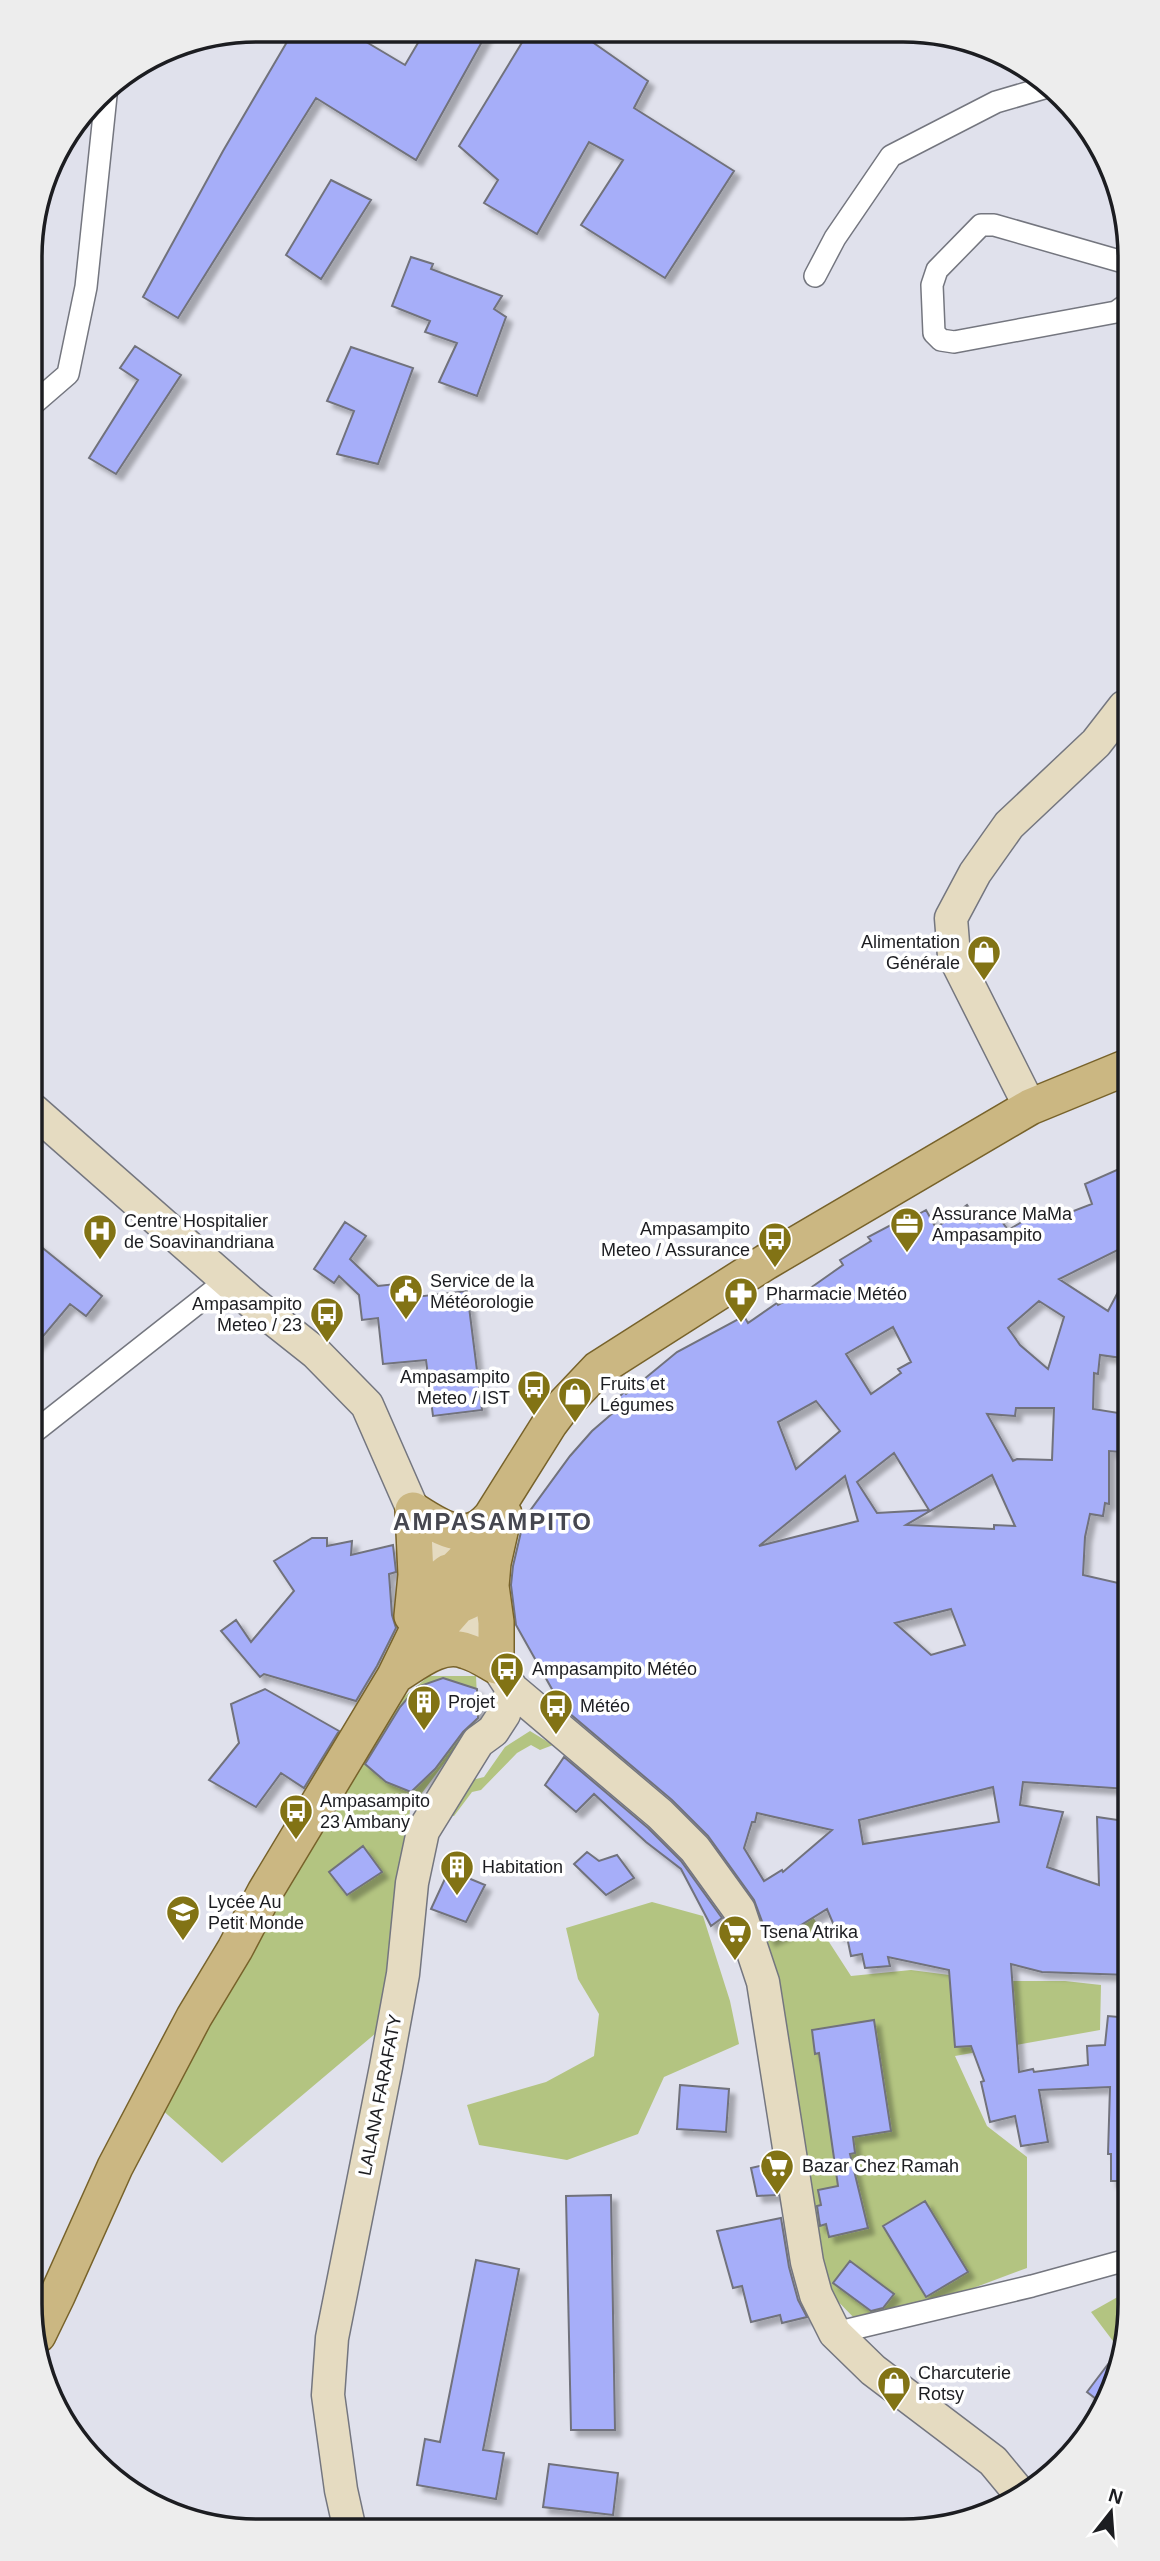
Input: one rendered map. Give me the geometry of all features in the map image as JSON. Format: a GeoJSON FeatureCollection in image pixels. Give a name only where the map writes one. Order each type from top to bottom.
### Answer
{"type":"FeatureCollection","features":[{"type":"Feature","properties":{"kind":"main road"},"geometry":{"type":"LineString","coordinates":[[1030,1107],[954,956],[951,918],[975,873],[1009,825],[1096,743],[1118,715]]}},
{"type":"Feature","properties":{"kind":"main road"},"geometry":{"type":"LineString","coordinates":[[43,2322],[115,2167],[194,2017],[265,1892],[395,1676],[455,1590],[532,1450],[562,1407],[598,1369],[766,1262],[1030,1107],[1118,1071]]}},
{"type":"Feature","properties":{"kind":"main road"},"geometry":{"type":"LineString","coordinates":[[42,1118],[227,1280],[316,1353],[368,1405],[413,1510],[504,1677]]}},
{"type":"Feature","properties":{"kind":"main road"},"geometry":{"type":"LineString","coordinates":[[413,1510],[450,1533],[468,1531],[486,1523],[508,1493]]}},
{"type":"Feature","properties":{"kind":"main road"},"geometry":{"type":"LineString","coordinates":[[504,1677],[491,1586],[493,1563],[508,1493]]}},
{"type":"Feature","properties":{"kind":"main road"},"geometry":{"type":"LineString","coordinates":[[395,1676],[412,1616],[416,1575],[413,1510]]}},
{"type":"Feature","properties":{"kind":"main road"},"geometry":{"type":"LineString","coordinates":[[395,1676],[429,1656],[448,1649],[465,1650],[504,1677],[660,1814],[695,1849],[739,1910],[763,1982],[807,2262],[816,2295],[835,2333],[873,2370],[993,2461],[1015,2487]]}},
{"type":"Feature","properties":{"kind":"main road","name":"LALANA FARAFATY"},"geometry":{"type":"LineString","coordinates":[[347,2519],[328,2395],[332,2338],[403,1974],[412,1883],[423,1831],[478,1742],[493,1731],[504,1714],[504,1677]]}},
{"type":"Feature","properties":{"kind":"street"},"geometry":{"type":"LineString","coordinates":[[815,276],[835,238],[891,156],[996,102],[1038,90]]}},
{"type":"Feature","properties":{"kind":"street"},"geometry":{"type":"LineString","coordinates":[[42,396],[68,374],[86,287],[105,105]]}},
{"type":"Feature","properties":{"kind":"street"},"geometry":{"type":"LineString","coordinates":[[1118,261],[994,225],[981,225],[937,270],[932,285],[934,333],[941,340],[954,342],[1118,311]]}},
{"type":"Feature","properties":{"kind":"street"},"geometry":{"type":"LineString","coordinates":[[42,1426],[227,1280]]}},
{"type":"Feature","properties":{"kind":"street"},"geometry":{"type":"LineString","coordinates":[[835,2333],[1032,2286],[1118,2262]]}},
{"type":"Feature","properties":{"kind":"green space"},"geometry":{"type":"Polygon","coordinates":[[[429,1676],[476,1676],[478,1718],[410,1809],[395,2017],[222,2163],[151,2100],[394,1705],[429,1676]]]}},
{"type":"Feature","properties":{"kind":"green space"},"geometry":{"type":"Polygon","coordinates":[[[530,1731],[553,1745],[540,1750],[531,1745],[517,1753],[481,1790],[472,1792],[454,1816],[444,1816],[468,1781],[484,1777],[505,1747],[530,1731]]]}},
{"type":"Feature","properties":{"kind":"green space"},"geometry":{"type":"Polygon","coordinates":[[[652,1902],[703,1916],[730,2001],[739,2044],[664,2077],[638,2134],[567,2160],[479,2145],[467,2105],[546,2082],[594,2056],[599,2014],[578,1979],[566,1928],[652,1902]]]}},
{"type":"Feature","properties":{"kind":"green space"},"geometry":{"type":"Polygon","coordinates":[[[809,1911],[851,1976],[911,1970],[995,1981],[1065,1981],[1101,1985],[1100,2030],[955,2056],[987,2126],[1027,2157],[1027,2268],[909,2312],[858,2322],[823,2286],[754,1917],[809,1911]]]}},
{"type":"Feature","properties":{"kind":"green space"},"geometry":{"type":"Polygon","coordinates":[[[1118,2297],[1114,2343],[1091,2312],[1118,2297]]]}},
{"type":"Feature","properties":{"kind":"building"},"geometry":{"type":"Polygon","coordinates":[[[287,42],[366,42],[405,65],[419,42],[482,42],[416,160],[316,98],[178,318],[143,297],[223,151],[287,42]]]}},
{"type":"Feature","properties":{"kind":"building"},"geometry":{"type":"Polygon","coordinates":[[[522,42],[592,42],[648,81],[634,108],[734,171],[665,278],[581,225],[623,160],[589,142],[537,234],[484,203],[498,180],[459,146],[522,42]]]}},
{"type":"Feature","properties":{"kind":"building"},"geometry":{"type":"Polygon","coordinates":[[[331,180],[371,200],[321,279],[286,255],[331,180]]]}},
{"type":"Feature","properties":{"kind":"building"},"geometry":{"type":"Polygon","coordinates":[[[411,257],[433,264],[431,269],[502,296],[494,309],[506,317],[477,396],[439,382],[457,343],[425,332],[430,321],[392,306],[411,257]]]}},
{"type":"Feature","properties":{"kind":"building"},"geometry":{"type":"Polygon","coordinates":[[[135,346],[181,375],[116,474],[89,458],[138,380],[120,368],[135,346]]]}},
{"type":"Feature","properties":{"kind":"building"},"geometry":{"type":"Polygon","coordinates":[[[351,347],[413,368],[378,464],[337,454],[354,411],[327,401],[351,347]]]}},
{"type":"Feature","properties":{"kind":"building"},"geometry":{"type":"Polygon","coordinates":[[[1118,1169],[1118,1250],[1059,1279],[1108,1311],[1118,1292],[1118,1357],[1100,1355],[1098,1374],[1094,1373],[1093,1409],[1118,1413],[1118,1452],[1109,1451],[1109,1504],[1105,1503],[1103,1516],[1090,1514],[1085,1537],[1083,1575],[1118,1583],[1118,1788],[1023,1782],[1020,1805],[1063,1812],[1047,1867],[1099,1885],[1097,1817],[1118,1820],[1118,1975],[1042,1972],[1011,1964],[1019,2072],[1088,2065],[1087,2046],[1105,2045],[1108,2016],[1118,2017],[1118,2181],[1111,2181],[1111,2154],[1108,2154],[1110,2087],[1039,2090],[1048,2142],[1021,2146],[1015,2116],[990,2122],[981,2082],[984,2081],[971,2046],[955,2047],[949,1970],[888,1957],[890,1966],[865,1968],[862,1954],[851,1956],[846,1932],[838,1935],[827,1909],[793,1930],[769,1940],[754,1900],[708,1836],[672,1800],[562,1707],[516,1625],[511,1585],[524,1519],[570,1456],[592,1431],[614,1412],[609,1407],[624,1392],[626,1394],[677,1352],[744,1316],[748,1323],[777,1303],[778,1305],[809,1289],[843,1265],[840,1260],[871,1241],[868,1237],[906,1217],[908,1220],[926,1210],[936,1228],[967,1205],[980,1223],[995,1212],[1008,1230],[1051,1205],[1058,1217],[1092,1204],[1085,1184],[1118,1169]],[[1039,1301],[1008,1328],[1020,1345],[1048,1369],[1064,1317],[1039,1301]],[[893,1327],[846,1354],[871,1394],[901,1373],[898,1369],[911,1362],[893,1327]],[[816,1401],[778,1422],[796,1469],[840,1431],[816,1401]],[[1016,1408],[1015,1416],[987,1414],[1013,1461],[1052,1460],[1054,1408],[1016,1408]],[[894,1453],[857,1482],[877,1513],[929,1510],[894,1453]],[[992,1475],[906,1525],[994,1529],[994,1525],[1015,1526],[992,1475]],[[845,1476],[759,1546],[858,1521],[845,1476]],[[951,1609],[895,1623],[931,1655],[965,1645],[951,1609]],[[993,1787],[859,1820],[863,1844],[999,1822],[993,1787]],[[757,1813],[755,1822],[752,1822],[744,1848],[764,1881],[782,1870],[783,1872],[832,1830],[757,1813]]]}},
{"type":"Feature","properties":{"kind":"building"},"geometry":{"type":"Polygon","coordinates":[[[345,1222],[366,1236],[350,1259],[378,1286],[405,1283],[407,1298],[467,1291],[482,1410],[433,1416],[426,1360],[383,1364],[378,1318],[362,1320],[359,1295],[339,1276],[334,1283],[314,1269],[345,1222]]]}},
{"type":"Feature","properties":{"kind":"building"},"geometry":{"type":"Polygon","coordinates":[[[42,1247],[102,1296],[86,1316],[70,1304],[42,1337],[42,1247]]]}},
{"type":"Feature","properties":{"kind":"building"},"geometry":{"type":"Polygon","coordinates":[[[312,1538],[327,1538],[327,1546],[352,1541],[351,1555],[393,1545],[396,1572],[389,1574],[392,1615],[396,1628],[356,1701],[264,1674],[260,1677],[221,1631],[236,1620],[251,1642],[294,1591],[274,1561],[312,1538]]]}},
{"type":"Feature","properties":{"kind":"building","name":"Projet"},"geometry":{"type":"Polygon","coordinates":[[[443,1678],[477,1689],[478,1718],[463,1732],[435,1769],[411,1792],[386,1782],[365,1764],[400,1707],[417,1687],[443,1678]]]}},
{"type":"Feature","properties":{"kind":"building"},"geometry":{"type":"Polygon","coordinates":[[[265,1689],[339,1731],[304,1788],[281,1773],[256,1807],[209,1780],[239,1743],[231,1704],[265,1689]]]}},
{"type":"Feature","properties":{"kind":"building"},"geometry":{"type":"Polygon","coordinates":[[[564,1757],[648,1828],[681,1861],[722,1918],[711,1926],[681,1869],[646,1842],[594,1794],[576,1812],[545,1785],[564,1757]]]}},
{"type":"Feature","properties":{"kind":"building"},"geometry":{"type":"Polygon","coordinates":[[[363,1846],[382,1872],[347,1895],[329,1872],[363,1846]]]}},
{"type":"Feature","properties":{"kind":"building"},"geometry":{"type":"Polygon","coordinates":[[[587,1852],[599,1861],[617,1855],[634,1878],[606,1895],[574,1864],[587,1852]]]}},
{"type":"Feature","properties":{"kind":"building","name":"Habitation"},"geometry":{"type":"Polygon","coordinates":[[[449,1870],[485,1885],[466,1922],[431,1909],[449,1870]]]}},
{"type":"Feature","properties":{"kind":"building"},"geometry":{"type":"Polygon","coordinates":[[[874,2020],[891,2131],[853,2137],[855,2153],[850,2154],[868,2228],[829,2237],[826,2224],[820,2226],[817,2206],[821,2205],[818,2190],[838,2186],[819,2053],[815,2054],[812,2030],[874,2020]]]}},
{"type":"Feature","properties":{"kind":"building"},"geometry":{"type":"Polygon","coordinates":[[[680,2085],[729,2089],[726,2132],[677,2129],[680,2085]]]}},
{"type":"Feature","properties":{"kind":"building"},"geometry":{"type":"Polygon","coordinates":[[[773,2163],[778,2195],[757,2196],[751,2168],[773,2163]]]}},
{"type":"Feature","properties":{"kind":"building"},"geometry":{"type":"Polygon","coordinates":[[[611,2195],[615,2430],[571,2430],[566,2196],[611,2195]]]}},
{"type":"Feature","properties":{"kind":"building"},"geometry":{"type":"Polygon","coordinates":[[[925,2201],[968,2272],[926,2297],[883,2226],[925,2201]]]}},
{"type":"Feature","properties":{"kind":"building"},"geometry":{"type":"Polygon","coordinates":[[[781,2218],[789,2267],[798,2300],[807,2317],[782,2323],[780,2315],[751,2322],[742,2286],[733,2288],[717,2231],[781,2218]]]}},
{"type":"Feature","properties":{"kind":"building"},"geometry":{"type":"Polygon","coordinates":[[[476,2260],[519,2269],[483,2450],[504,2453],[496,2499],[417,2485],[425,2439],[440,2442],[476,2260]]]}},
{"type":"Feature","properties":{"kind":"building"},"geometry":{"type":"Polygon","coordinates":[[[850,2261],[894,2294],[883,2308],[871,2311],[833,2283],[850,2261]]]}},
{"type":"Feature","properties":{"kind":"building"},"geometry":{"type":"Polygon","coordinates":[[[1110,2362],[1096,2398],[1087,2392],[1110,2362]]]}},
{"type":"Feature","properties":{"kind":"building"},"geometry":{"type":"Polygon","coordinates":[[[549,2464],[618,2473],[613,2515],[543,2507],[549,2464]]]}},
{"type":"Feature","properties":{"kind":"place","name":"Alimentation Générale"},"geometry":{"type":"Point","coordinates":[984,982]}},
{"type":"Feature","properties":{"kind":"place","name":"Assurance MaMa Ampasampito"},"geometry":{"type":"Point","coordinates":[907,1254]}},
{"type":"Feature","properties":{"kind":"place","name":"Centre Hospitalier de Soavinandriana"},"geometry":{"type":"Point","coordinates":[100,1261]}},
{"type":"Feature","properties":{"kind":"place","name":"Ampasampito Meteo / Assurance"},"geometry":{"type":"Point","coordinates":[775,1269]}},
{"type":"Feature","properties":{"kind":"place","name":"Service de la Météorologie"},"geometry":{"type":"Point","coordinates":[406,1321]}},
{"type":"Feature","properties":{"kind":"place","name":"Pharmacie Météo"},"geometry":{"type":"Point","coordinates":[741,1324]}},
{"type":"Feature","properties":{"kind":"place","name":"Ampasampito Meteo / 23"},"geometry":{"type":"Point","coordinates":[327,1344]}},
{"type":"Feature","properties":{"kind":"place","name":"Ampasampito Meteo / IST"},"geometry":{"type":"Point","coordinates":[534,1417]}},
{"type":"Feature","properties":{"kind":"place","name":"Fruits et Légumes"},"geometry":{"type":"Point","coordinates":[575,1424]}},
{"type":"Feature","properties":{"kind":"place","name":"Ampasampito Météo"},"geometry":{"type":"Point","coordinates":[507,1699]}},
{"type":"Feature","properties":{"kind":"place","name":"Projet"},"geometry":{"type":"Point","coordinates":[424,1732]}},
{"type":"Feature","properties":{"kind":"place","name":"Météo"},"geometry":{"type":"Point","coordinates":[556,1736]}},
{"type":"Feature","properties":{"kind":"place","name":"Ampasampito 23 Ambany"},"geometry":{"type":"Point","coordinates":[296,1841]}},
{"type":"Feature","properties":{"kind":"place","name":"Habitation"},"geometry":{"type":"Point","coordinates":[457,1897]}},
{"type":"Feature","properties":{"kind":"place","name":"Lycée Au Petit Monde"},"geometry":{"type":"Point","coordinates":[183,1942]}},
{"type":"Feature","properties":{"kind":"place","name":"Tsena Atrika"},"geometry":{"type":"Point","coordinates":[735,1962]}},
{"type":"Feature","properties":{"kind":"place","name":"Bazar Chez Ramah"},"geometry":{"type":"Point","coordinates":[777,2196]}},
{"type":"Feature","properties":{"kind":"place","name":"Charcuterie Rotsy"},"geometry":{"type":"Point","coordinates":[894,2413]}},
{"type":"Feature","properties":{"kind":"district","name":"AMPASAMPITO"},"geometry":{"type":"Point","coordinates":[493,1521]}}]}
